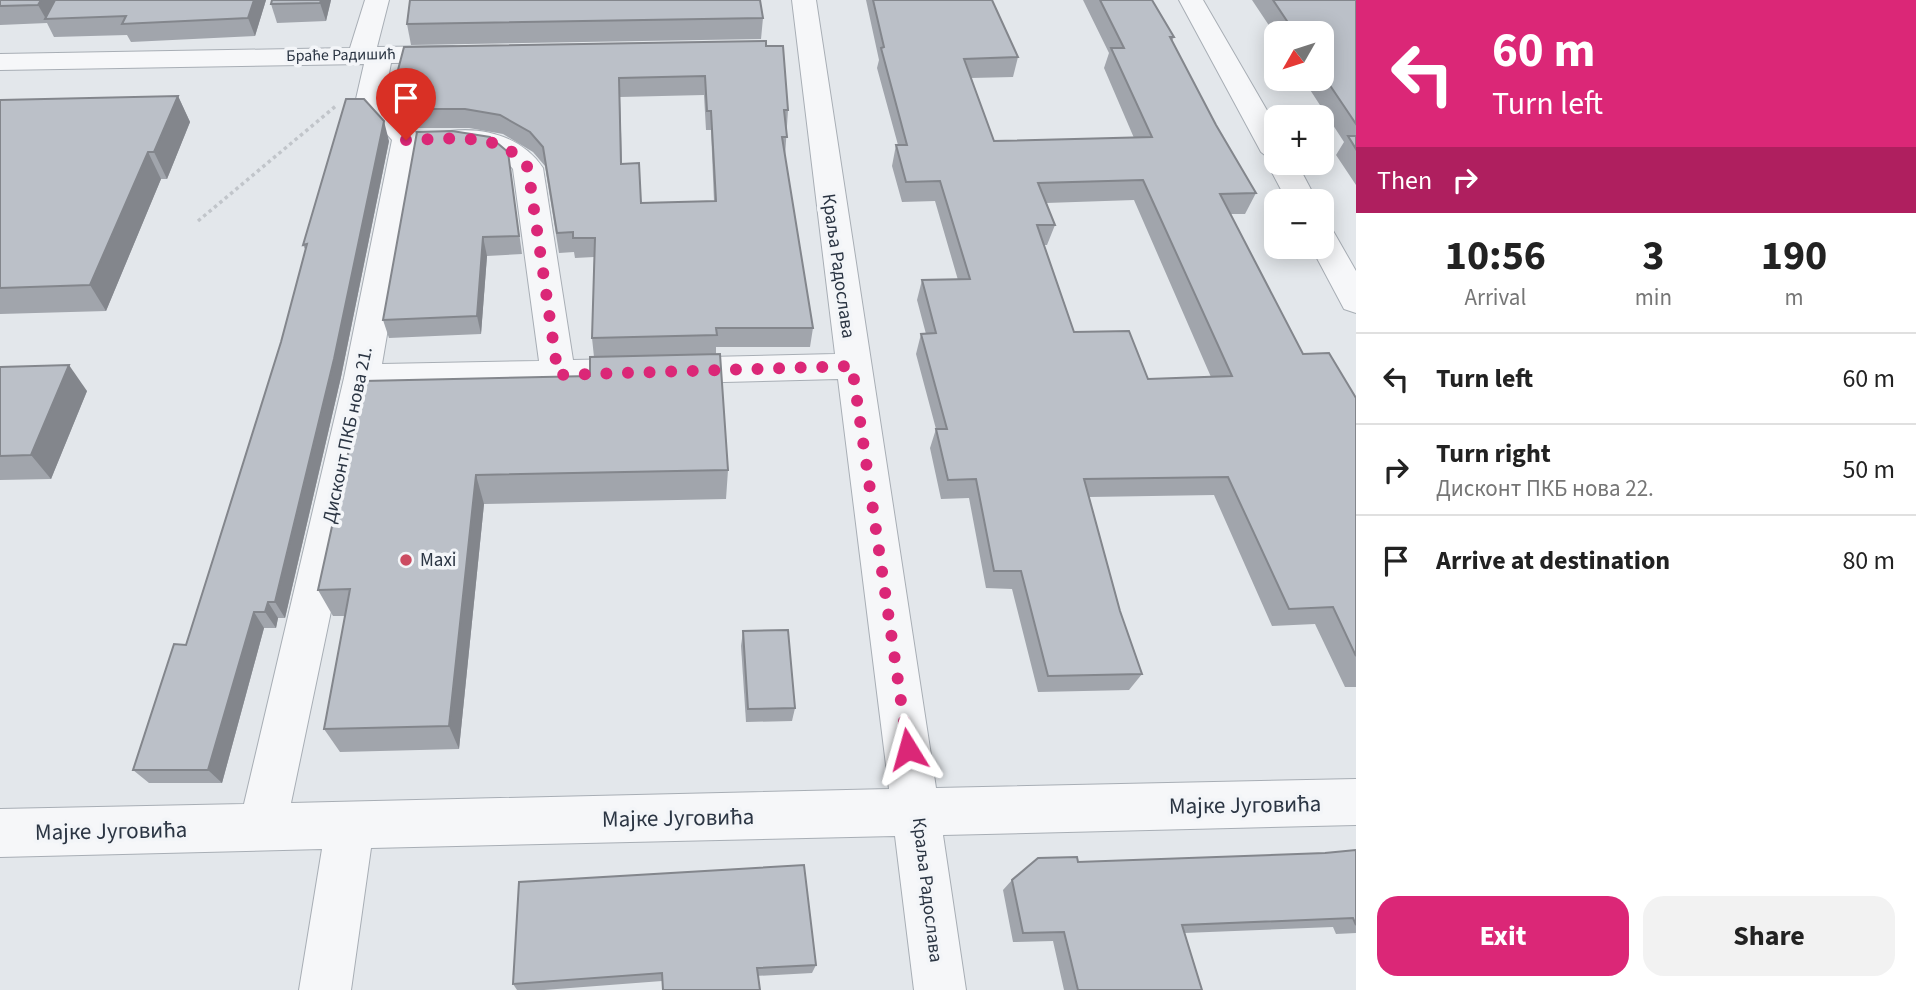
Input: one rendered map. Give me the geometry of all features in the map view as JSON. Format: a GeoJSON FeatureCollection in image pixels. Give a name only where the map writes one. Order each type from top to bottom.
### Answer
{"type":"FeatureCollection","features":[{"type":"Feature","properties":{"kind":"street"},"geometry":{"type":"LineString","coordinates":[[377,0],[370,92],[372,105],[378,113],[403,130],[406,140],[495,142],[520,155],[528,168],[558,375]]}},
{"type":"Feature","properties":{"kind":"street","name":"Краља Радослава"},"geometry":{"type":"LineString","coordinates":[[804,0],[798,49],[852,366],[918,812],[940,990]]}},
{"type":"Feature","properties":{"kind":"street"},"geometry":{"type":"LineString","coordinates":[[1191,0],[1264,131]]}},
{"type":"Feature","properties":{"kind":"street","name":"Браће Радишић"},"geometry":{"type":"LineString","coordinates":[[0,62],[371,61],[476,54]]}},
{"type":"Feature","properties":{"kind":"street","name":"Дисконт ПКБ нова 21."},"geometry":{"type":"LineString","coordinates":[[262,828],[362,378],[406,140]]}},
{"type":"Feature","properties":{"kind":"street"},"geometry":{"type":"LineString","coordinates":[[1333,259],[1356,301]]}},
{"type":"Feature","properties":{"kind":"street"},"geometry":{"type":"LineString","coordinates":[[362,378],[852,366]]}},
{"type":"Feature","properties":{"kind":"street","name":"Мајке Југовића"},"geometry":{"type":"LineString","coordinates":[[0,833],[1356,802]]}},
{"type":"Feature","properties":{"kind":"street"},"geometry":{"type":"LineString","coordinates":[[325,990],[349,826]]}},
{"type":"Feature","properties":{"kind":"path"},"geometry":{"type":"LineString","coordinates":[[198,221],[371,61]]}},
{"type":"Feature","properties":{"kind":"building"},"geometry":{"type":"Polygon","coordinates":[[[0,0],[41,0],[38,5],[0,6],[0,0]]]}},
{"type":"Feature","properties":{"kind":"building"},"geometry":{"type":"Polygon","coordinates":[[[55,0],[254,0],[248,18],[122,24],[126,16],[45,19],[55,0]]]}},
{"type":"Feature","properties":{"kind":"building"},"geometry":{"type":"Polygon","coordinates":[[[272,0],[321,0],[320,3],[271,4],[272,0]]]}},
{"type":"Feature","properties":{"kind":"building"},"geometry":{"type":"Polygon","coordinates":[[[410,0],[760,0],[763,18],[407,24],[410,0]]]}},
{"type":"Feature","properties":{"kind":"building"},"geometry":{"type":"Polygon","coordinates":[[[873,0],[992,0],[1018,57],[964,59],[994,141],[1152,137],[1111,48],[1124,48],[1100,0],[1152,0],[1174,37],[1170,37],[1216,125],[1256,193],[1220,194],[1303,354],[1329,353],[1356,398],[1356,656],[1333,607],[1289,609],[1228,477],[1084,479],[1120,611],[1142,674],[1048,676],[1021,571],[994,571],[976,479],[948,480],[936,429],[947,429],[921,334],[936,333],[922,280],[970,279],[940,181],[906,182],[896,145],[907,145],[881,48],[884,47],[873,0]],[[1143,180],[1038,183],[1055,225],[1037,225],[1074,332],[1129,331],[1148,379],[1232,376],[1143,180]]]}},
{"type":"Feature","properties":{"kind":"building"},"geometry":{"type":"Polygon","coordinates":[[[1273,0],[1356,0],[1356,124],[1334,91],[1334,21],[1287,21],[1273,0]]]}},
{"type":"Feature","properties":{"kind":"building"},"geometry":{"type":"Polygon","coordinates":[[[766,41],[766,46],[783,46],[788,110],[784,110],[787,137],[782,137],[813,328],[716,328],[717,335],[592,338],[595,238],[573,238],[573,232],[557,233],[543,147],[530,132],[500,115],[465,109],[412,109],[393,89],[404,47],[766,41]],[[705,76],[619,78],[621,164],[639,163],[641,203],[716,201],[711,111],[707,111],[705,76]]]}},
{"type":"Feature","properties":{"kind":"building"},"geometry":{"type":"Polygon","coordinates":[[[178,96],[154,152],[148,152],[90,285],[0,288],[0,100],[178,96]]]}},
{"type":"Feature","properties":{"kind":"building"},"geometry":{"type":"Polygon","coordinates":[[[346,99],[364,99],[384,121],[334,359],[275,602],[268,602],[265,612],[254,612],[208,770],[133,770],[174,644],[186,645],[281,342],[307,244],[303,245],[346,99]]]}},
{"type":"Feature","properties":{"kind":"building"},"geometry":{"type":"Polygon","coordinates":[[[452,131],[490,137],[508,152],[519,236],[483,237],[477,316],[383,320],[417,132],[452,131]]]}},
{"type":"Feature","properties":{"kind":"building"},"geometry":{"type":"Polygon","coordinates":[[[1348,136],[1356,136],[1356,149],[1348,136]]]}},
{"type":"Feature","properties":{"kind":"building","name":"Maxi"},"geometry":{"type":"Polygon","coordinates":[[[720,354],[728,470],[476,475],[449,726],[324,729],[350,589],[318,590],[364,381],[590,376],[590,357],[720,354]]]}},
{"type":"Feature","properties":{"kind":"building"},"geometry":{"type":"Polygon","coordinates":[[[69,365],[31,455],[0,456],[0,367],[69,365]]]}},
{"type":"Feature","properties":{"kind":"building"},"geometry":{"type":"Polygon","coordinates":[[[788,630],[795,708],[748,709],[743,631],[788,630]]]}},
{"type":"Feature","properties":{"kind":"building"},"geometry":{"type":"Polygon","coordinates":[[[1356,850],[1356,925],[1353,918],[1182,925],[1202,990],[1078,990],[1064,932],[1023,933],[1012,880],[1038,858],[1077,857],[1078,862],[1356,850]]]}},
{"type":"Feature","properties":{"kind":"building"},"geometry":{"type":"Polygon","coordinates":[[[804,865],[816,965],[757,968],[760,990],[663,990],[662,973],[513,984],[519,882],[804,865]]]}},
{"type":"Feature","properties":{"kind":"place","name":"Maxi"},"geometry":{"type":"Point","coordinates":[406,560]}},
{"type":"Feature","properties":{"kind":"route"},"geometry":{"type":"LineString","coordinates":[[406,140],[484,140],[503,145],[520,155],[528,168],[537,218],[558,375],[852,366],[908,749]]}}]}
